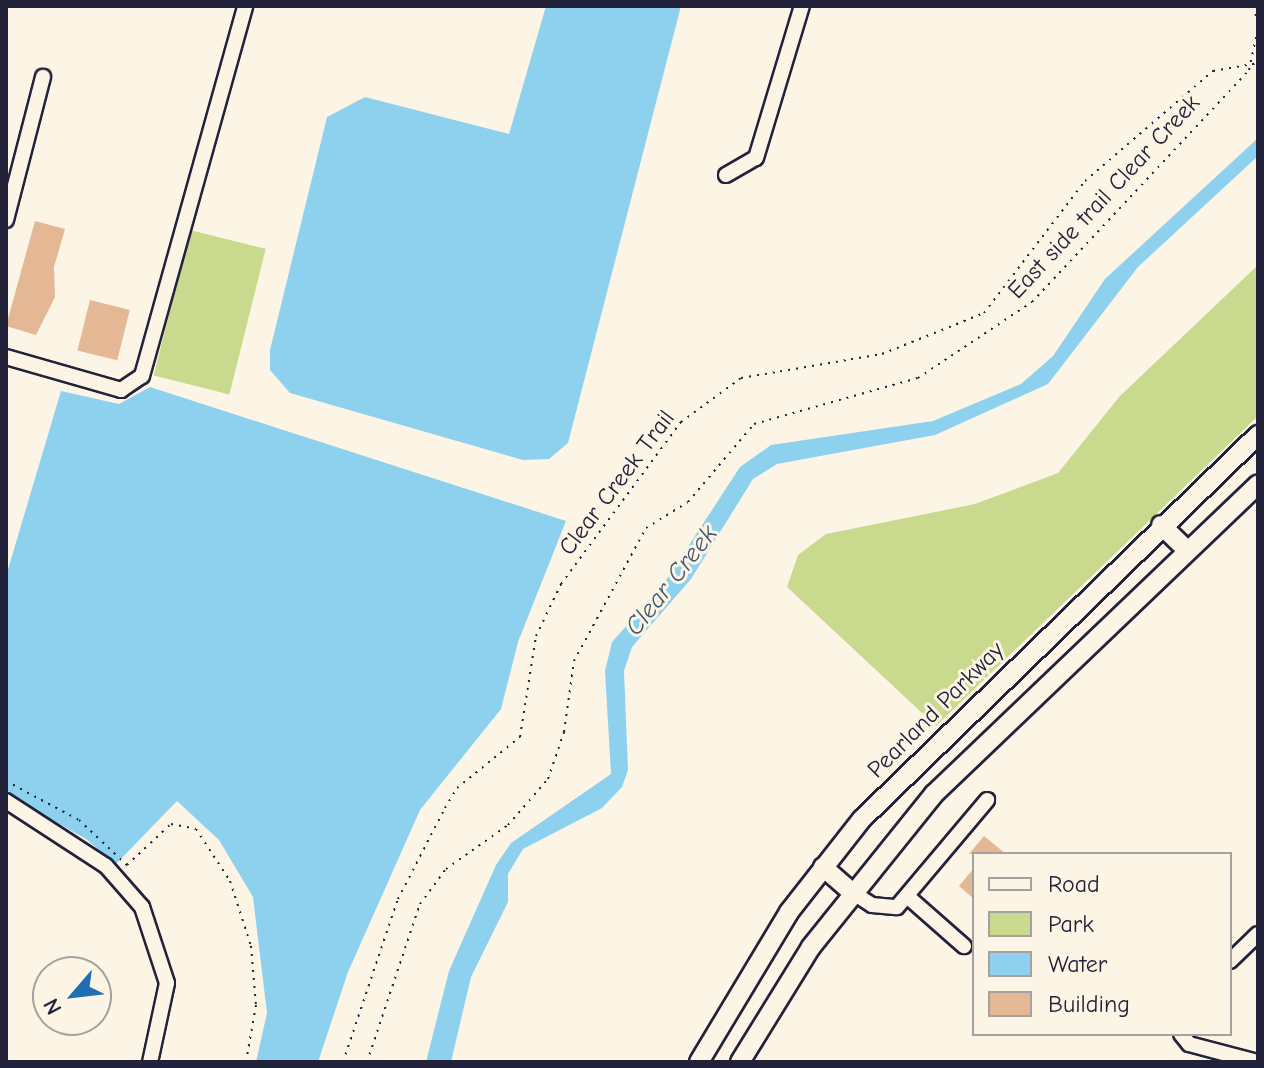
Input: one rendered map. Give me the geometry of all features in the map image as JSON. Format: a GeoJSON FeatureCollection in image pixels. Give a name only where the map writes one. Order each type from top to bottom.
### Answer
{"type":"FeatureCollection","features":[{"type":"Feature","properties":{"kind":"main road","name":"Pearland Parkway"},"geometry":{"type":"LineString","coordinates":[[699,1062],[823,867],[902,775],[1258,435]]}},
{"type":"Feature","properties":{"kind":"main road"},"geometry":{"type":"LineString","coordinates":[[740,1062],[852,892],[934,794],[1258,484]]}},
{"type":"Feature","properties":{"kind":"main road"},"geometry":{"type":"LineString","coordinates":[[1161,525],[1188,551]]}},
{"type":"Feature","properties":{"kind":"main road"},"geometry":{"type":"LineString","coordinates":[[823,867],[852,892]]}},
{"type":"Feature","properties":{"kind":"street"},"geometry":{"type":"LineString","coordinates":[[6,357],[121,390],[142,376],[245,6]]}},
{"type":"Feature","properties":{"kind":"street"},"geometry":{"type":"LineString","coordinates":[[726,175],[756,158],[802,6]]}},
{"type":"Feature","properties":{"kind":"street"},"geometry":{"type":"LineString","coordinates":[[6,220],[43,77]]}},
{"type":"Feature","properties":{"kind":"street"},"geometry":{"type":"LineString","coordinates":[[852,892],[872,905],[897,907],[987,800]]}},
{"type":"Feature","properties":{"kind":"street"},"geometry":{"type":"LineString","coordinates":[[6,801],[56,829],[127,887],[151,924],[167,983],[150,1062]]}},
{"type":"Feature","properties":{"kind":"street"},"geometry":{"type":"LineString","coordinates":[[907,896],[964,946]]}},
{"type":"Feature","properties":{"kind":"street"},"geometry":{"type":"LineString","coordinates":[[1232,959],[1258,934]]}},
{"type":"Feature","properties":{"kind":"street"},"geometry":{"type":"LineString","coordinates":[[1183,1036],[1189,1044],[1257,1062]]}},
{"type":"Feature","properties":{"kind":"path"},"geometry":{"type":"LineString","coordinates":[[1253,6],[1258,22]]}},
{"type":"Feature","properties":{"kind":"path"},"geometry":{"type":"LineString","coordinates":[[1250,62],[1258,28]]}},
{"type":"Feature","properties":{"kind":"path","name":"East side trail Clear Creek"},"geometry":{"type":"LineString","coordinates":[[367,1062],[420,904],[446,869],[508,825],[548,779],[564,732],[574,661],[646,528],[688,502],[754,424],[918,378],[1006,323],[1150,177],[1250,62]]}},
{"type":"Feature","properties":{"kind":"path","name":"Clear Creek Trail"},"geometry":{"type":"LineString","coordinates":[[343,1062],[398,899],[445,808],[457,788],[520,737],[536,636],[561,584],[681,422],[741,378],[882,354],[984,313],[1085,181],[1213,71],[1258,63]]}},
{"type":"Feature","properties":{"kind":"path"},"geometry":{"type":"LineString","coordinates":[[6,781],[79,820],[127,865],[171,824],[196,829],[230,881],[251,946],[256,1005],[246,1062]]}},
{"type":"Feature","properties":{"kind":"green space"},"geometry":{"type":"Polygon","coordinates":[[[190,230],[266,249],[229,394],[154,376],[190,230]]]}},
{"type":"Feature","properties":{"kind":"green space"},"geometry":{"type":"Polygon","coordinates":[[[1258,265],[1258,416],[936,726],[787,587],[798,555],[826,534],[975,504],[1058,473],[1120,396],[1258,265]]]}},
{"type":"Feature","properties":{"kind":"water"},"geometry":{"type":"Polygon","coordinates":[[[546,6],[681,6],[568,443],[549,459],[523,460],[290,393],[270,370],[270,350],[327,117],[365,97],[509,134],[546,6]]]}},
{"type":"Feature","properties":{"kind":"water","name":"Clear Creek"},"geometry":{"type":"Polygon","coordinates":[[[1258,138],[1258,156],[1138,267],[1048,384],[935,435],[777,464],[753,479],[691,579],[632,647],[624,671],[628,770],[622,787],[602,808],[523,849],[508,874],[508,902],[471,977],[451,1062],[426,1062],[449,971],[496,865],[511,843],[611,774],[605,671],[612,642],[663,585],[740,467],[771,445],[933,421],[1021,384],[1053,356],[1105,279],[1258,138]]]}},
{"type":"Feature","properties":{"kind":"water"},"geometry":{"type":"Polygon","coordinates":[[[150,387],[566,521],[518,642],[501,709],[420,810],[348,972],[318,1062],[256,1062],[267,1013],[253,897],[219,840],[177,801],[116,864],[86,839],[6,794],[6,576],[61,391],[119,404],[150,387]]]}},
{"type":"Feature","properties":{"kind":"building"},"geometry":{"type":"Polygon","coordinates":[[[35,221],[65,229],[54,267],[55,297],[36,335],[6,326],[35,221]]]}},
{"type":"Feature","properties":{"kind":"building"},"geometry":{"type":"Polygon","coordinates":[[[90,300],[130,310],[117,360],[77,350],[90,300]]]}},
{"type":"Feature","properties":{"kind":"building"},"geometry":{"type":"Polygon","coordinates":[[[984,836],[1004,852],[972,852],[969,854],[984,836]]]}},
{"type":"Feature","properties":{"kind":"building"},"geometry":{"type":"Polygon","coordinates":[[[972,870],[972,897],[959,886],[972,870]]]}}]}
